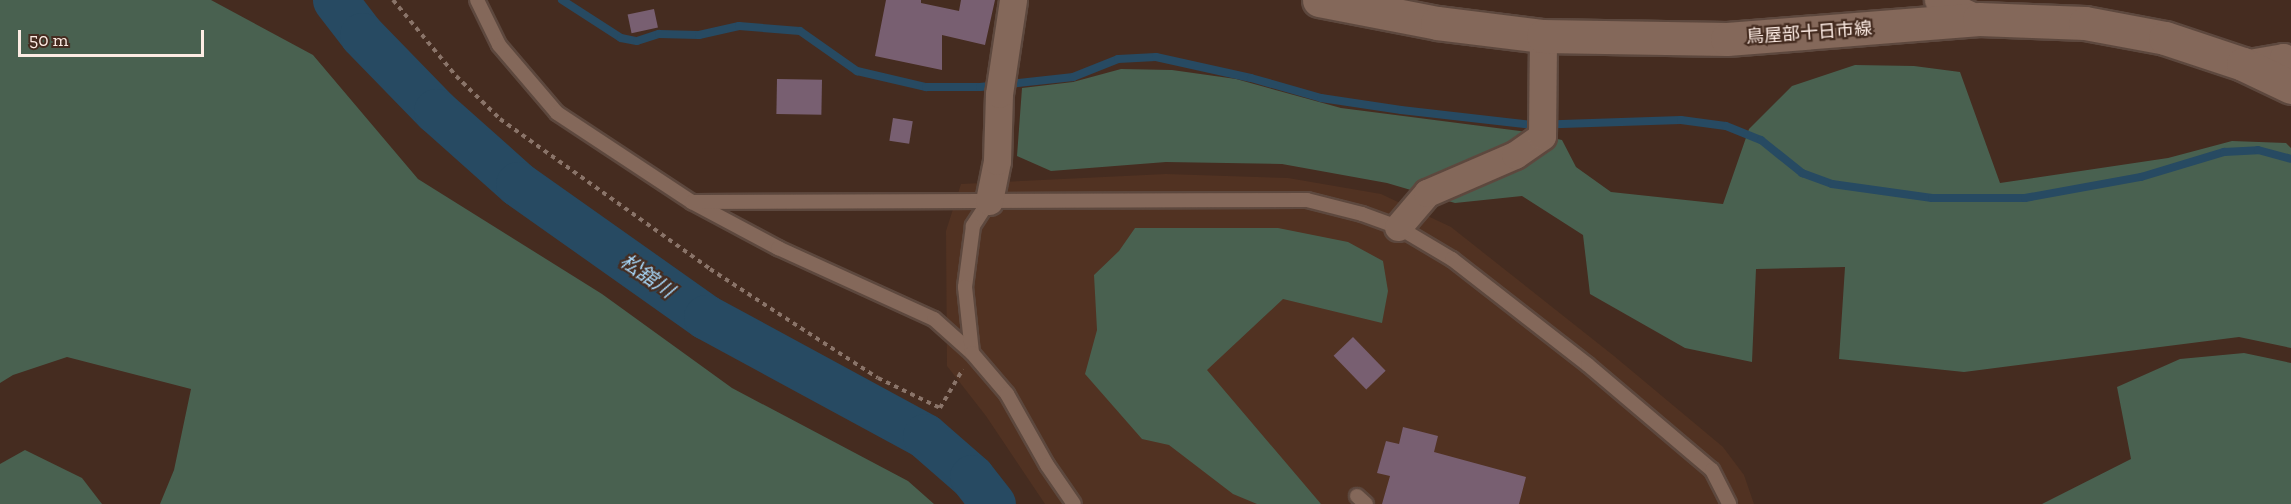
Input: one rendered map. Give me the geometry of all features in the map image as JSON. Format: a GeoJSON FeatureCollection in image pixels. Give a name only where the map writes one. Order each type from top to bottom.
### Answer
{"type":"FeatureCollection","features":[{"type":"Feature","properties":{"kind":"main road","name":"鳥屋部十日市線"},"geometry":{"type":"LineString","coordinates":[[1319,0],[1437,23],[1543,36],[1727,39],[1979,20],[2085,23],[2165,38],[2243,64],[2291,87]]}},
{"type":"Feature","properties":{"kind":"street"},"geometry":{"type":"LineString","coordinates":[[989,201],[997,161],[999,94],[1012,0]]}},
{"type":"Feature","properties":{"kind":"street"},"geometry":{"type":"LineString","coordinates":[[1938,0],[1979,20]]}},
{"type":"Feature","properties":{"kind":"street"},"geometry":{"type":"LineString","coordinates":[[1398,227],[1427,192],[1515,154],[1542,136],[1543,36]]}},
{"type":"Feature","properties":{"kind":"street"},"geometry":{"type":"LineString","coordinates":[[2243,64],[2283,57],[2291,60]]}},
{"type":"Feature","properties":{"kind":"lane"},"geometry":{"type":"LineString","coordinates":[[477,0],[499,45],[557,113],[692,202],[778,248],[934,319],[972,353],[1007,394],[1047,465],[1074,504]]}},
{"type":"Feature","properties":{"kind":"lane"},"geometry":{"type":"LineString","coordinates":[[692,202],[1307,200],[1398,227],[1452,259],[1682,443],[1712,470],[1729,504]]}},
{"type":"Feature","properties":{"kind":"lane"},"geometry":{"type":"LineString","coordinates":[[972,353],[965,288],[973,226],[989,201]]}},
{"type":"Feature","properties":{"kind":"path"},"geometry":{"type":"LineString","coordinates":[[393,0],[456,76],[500,119],[710,269],[878,378],[940,408],[972,353]]}},
{"type":"Feature","properties":{"kind":"shaded area"},"geometry":{"type":"Polygon","coordinates":[[[1166,174],[1288,178],[1381,194],[1451,227],[1614,356],[1723,447],[1744,475],[1754,504],[1045,504],[986,416],[947,366],[946,231],[961,184],[1166,174]]]}},
{"type":"Feature","properties":{"kind":"green space"},"geometry":{"type":"Polygon","coordinates":[[[0,0],[211,0],[313,55],[418,179],[602,294],[732,388],[908,481],[934,504],[160,504],[174,470],[191,389],[67,357],[13,375],[0,383],[0,0]]]}},
{"type":"Feature","properties":{"kind":"green space"},"geometry":{"type":"Polygon","coordinates":[[[1855,65],[1914,66],[1960,72],[2000,183],[2168,158],[2232,141],[2286,143],[2291,148],[2291,348],[2239,337],[1964,372],[1839,359],[1845,267],[1756,269],[1752,362],[1685,348],[1590,294],[1583,235],[1522,196],[1455,203],[1387,183],[1282,164],[1166,162],[1051,171],[1017,156],[1022,88],[1073,82],[1121,69],[1172,70],[1236,79],[1341,108],[1520,131],[1562,140],[1576,167],[1611,192],[1723,204],[1749,129],[1792,86],[1855,65]]]}},
{"type":"Feature","properties":{"kind":"green space"},"geometry":{"type":"Polygon","coordinates":[[[1135,228],[1278,228],[1348,242],[1383,261],[1388,291],[1382,323],[1283,299],[1207,370],[1321,504],[1257,504],[1233,494],[1169,445],[1142,439],[1085,374],[1097,330],[1094,275],[1119,251],[1135,228]]]}},
{"type":"Feature","properties":{"kind":"green space"},"geometry":{"type":"Polygon","coordinates":[[[2244,353],[2291,363],[2291,504],[2042,504],[2131,459],[2117,387],[2180,359],[2244,353]]]}},
{"type":"Feature","properties":{"kind":"green space"},"geometry":{"type":"Polygon","coordinates":[[[25,450],[82,478],[102,504],[0,504],[0,464],[25,450]]]}},
{"type":"Feature","properties":{"kind":"building"},"geometry":{"type":"Polygon","coordinates":[[[886,0],[921,0],[921,3],[959,11],[961,0],[995,0],[985,45],[942,35],[942,70],[875,56],[886,0]]]}},
{"type":"Feature","properties":{"kind":"building"},"geometry":{"type":"Polygon","coordinates":[[[654,9],[658,28],[632,33],[628,15],[654,9]]]}},
{"type":"Feature","properties":{"kind":"building"},"geometry":{"type":"Polygon","coordinates":[[[777,79],[822,80],[821,115],[776,114],[777,79]]]}},
{"type":"Feature","properties":{"kind":"building"},"geometry":{"type":"Polygon","coordinates":[[[893,118],[913,121],[909,144],[889,141],[893,118]]]}},
{"type":"Feature","properties":{"kind":"building"},"geometry":{"type":"Polygon","coordinates":[[[1353,337],[1386,371],[1366,390],[1334,356],[1353,337]]]}},
{"type":"Feature","properties":{"kind":"building"},"geometry":{"type":"Polygon","coordinates":[[[1403,427],[1438,436],[1434,452],[1526,477],[1519,504],[1382,504],[1390,476],[1377,473],[1386,441],[1399,444],[1403,427]]]}},
{"type":"Feature","properties":{"kind":"waterway","name":"松舘川"},"geometry":{"type":"LineString","coordinates":[[335,0],[362,35],[436,111],[518,184],[706,317],[925,436],[972,477],[993,504]]}},
{"type":"Feature","properties":{"kind":"waterway","name":"松舘川"},"geometry":{"type":"LineString","coordinates":[[339,6],[344,0]]}},
{"type":"Feature","properties":{"kind":"waterway"},"geometry":{"type":"LineString","coordinates":[[562,0],[621,38],[637,41],[659,34],[699,35],[739,26],[800,31],[857,71],[926,87],[980,87],[1073,77],[1118,59],[1156,57],[1251,78],[1321,98],[1401,110],[1532,125],[1681,120],[1726,126],[1761,140],[1802,173],[1832,184],[1932,198],[2025,198],[2141,177],[2224,152],[2258,150],[2291,159]]}}]}
